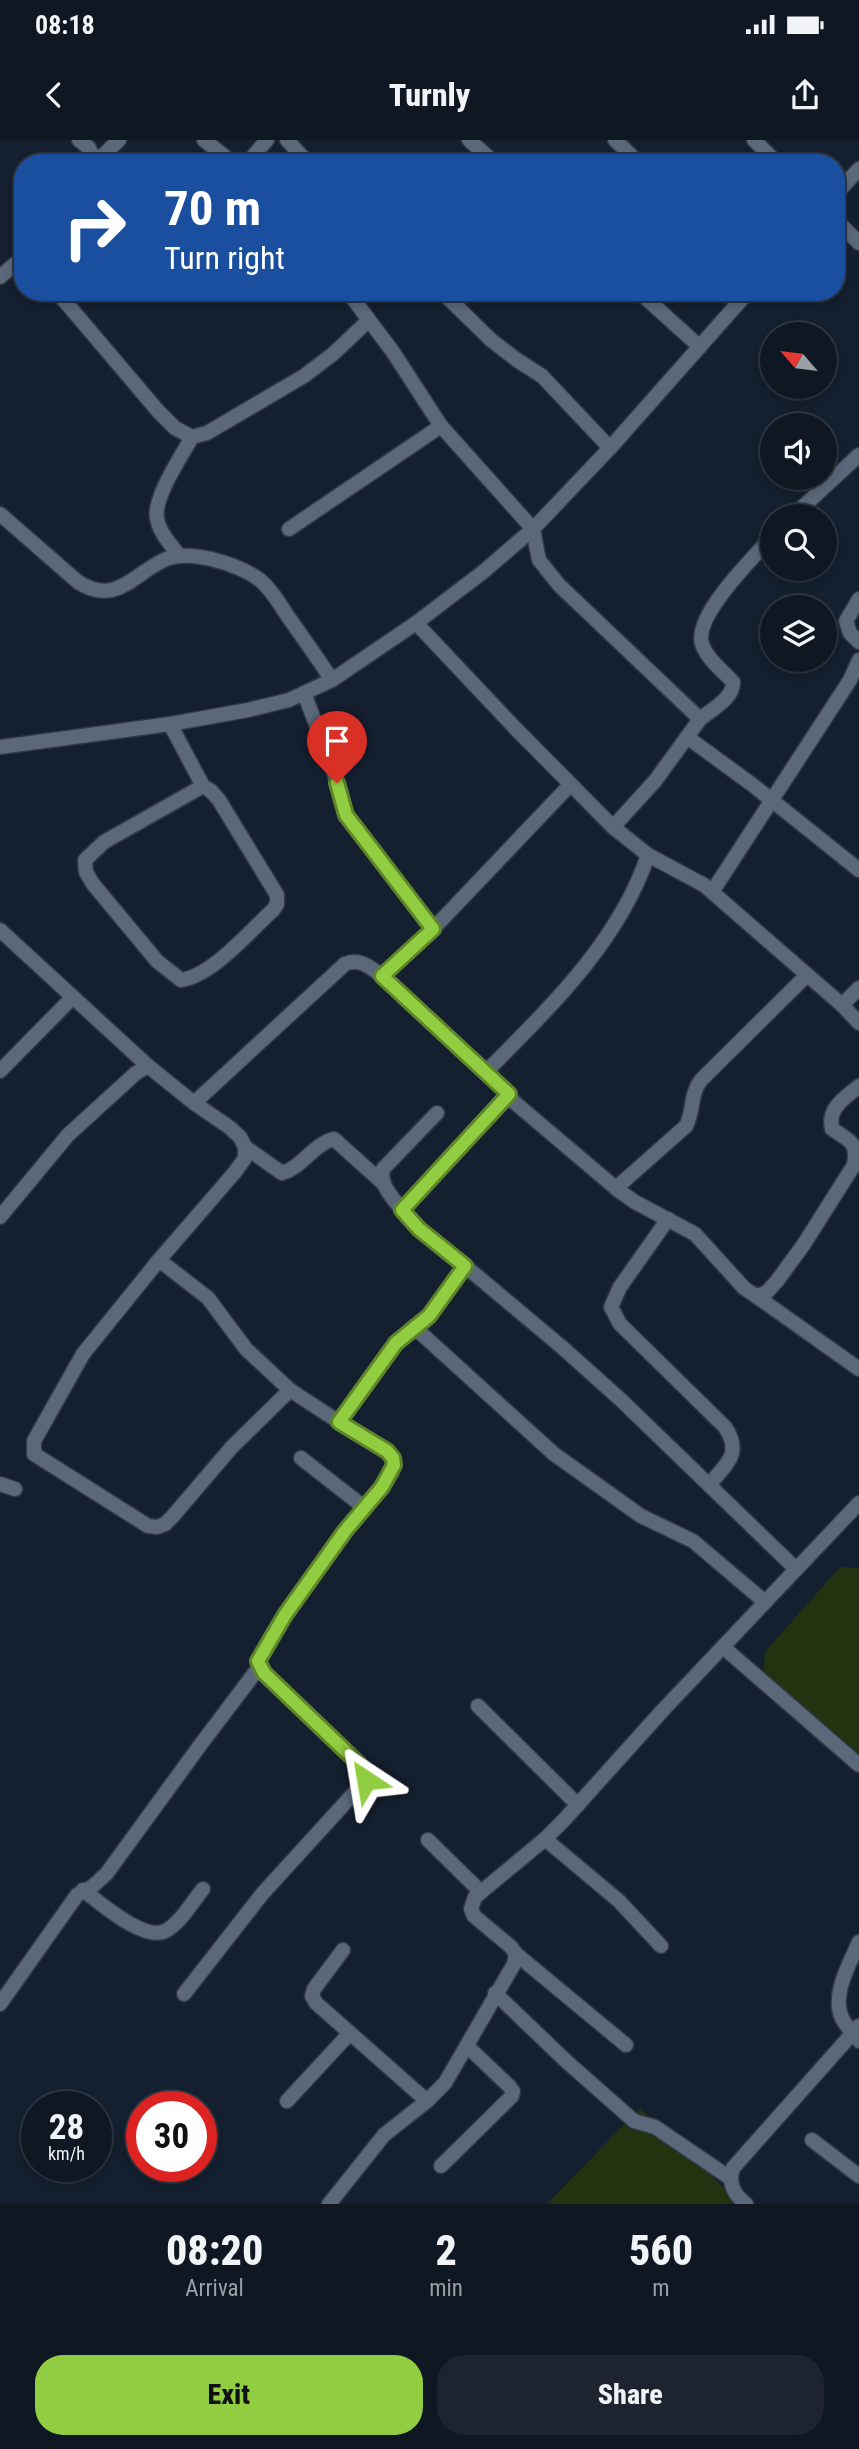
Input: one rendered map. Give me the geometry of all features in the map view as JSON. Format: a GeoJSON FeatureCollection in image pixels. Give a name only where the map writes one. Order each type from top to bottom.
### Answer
{"type":"FeatureCollection","features":[{"type":"Feature","properties":{"kind":"street"},"geometry":{"type":"LineString","coordinates":[[79,140],[92,154]]}},
{"type":"Feature","properties":{"kind":"street"},"geometry":{"type":"LineString","coordinates":[[104,154],[119,140]]}},
{"type":"Feature","properties":{"kind":"street"},"geometry":{"type":"LineString","coordinates":[[204,140],[222,154]]}},
{"type":"Feature","properties":{"kind":"street"},"geometry":{"type":"LineString","coordinates":[[255,154],[267,140]]}},
{"type":"Feature","properties":{"kind":"street"},"geometry":{"type":"LineString","coordinates":[[287,140],[300,154]]}},
{"type":"Feature","properties":{"kind":"street"},"geometry":{"type":"LineString","coordinates":[[469,140],[485,154]]}},
{"type":"Feature","properties":{"kind":"street"},"geometry":{"type":"LineString","coordinates":[[615,140],[630,154]]}},
{"type":"Feature","properties":{"kind":"street"},"geometry":{"type":"LineString","coordinates":[[754,140],[768,154]]}},
{"type":"Feature","properties":{"kind":"street"},"geometry":{"type":"LineString","coordinates":[[845,184],[859,169]]}},
{"type":"Feature","properties":{"kind":"street"},"geometry":{"type":"LineString","coordinates":[[845,229],[859,243]]}},
{"type":"Feature","properties":{"kind":"street"},"geometry":{"type":"LineString","coordinates":[[0,277],[14,265]]}},
{"type":"Feature","properties":{"kind":"street"},"geometry":{"type":"LineString","coordinates":[[65,301],[159,411],[175,428],[192,437],[207,433],[304,376],[333,354],[369,320]]}},
{"type":"Feature","properties":{"kind":"street"},"geometry":{"type":"LineString","coordinates":[[355,301],[393,352],[441,426],[533,529],[539,560],[559,585],[700,719]]}},
{"type":"Feature","properties":{"kind":"street"},"geometry":{"type":"LineString","coordinates":[[451,301],[491,340],[559,391],[610,448]]}},
{"type":"Feature","properties":{"kind":"street"},"geometry":{"type":"LineString","coordinates":[[649,301],[700,346]]}},
{"type":"Feature","properties":{"kind":"street"},"geometry":{"type":"LineString","coordinates":[[0,747],[170,724],[248,710],[289,699],[332,680],[416,623],[483,572],[533,529],[610,448],[740,301]]}},
{"type":"Feature","properties":{"kind":"street"},"geometry":{"type":"LineString","coordinates":[[289,529],[441,426]]}},
{"type":"Feature","properties":{"kind":"street"},"geometry":{"type":"LineString","coordinates":[[179,555],[160,531],[156,515],[157,503],[192,437]]}},
{"type":"Feature","properties":{"kind":"street"},"geometry":{"type":"LineString","coordinates":[[806,504],[859,455]]}},
{"type":"Feature","properties":{"kind":"street"},"geometry":{"type":"LineString","coordinates":[[2,519],[78,582],[101,593],[137,579],[163,561],[179,555],[216,561],[243,571],[261,581],[276,599],[332,680]]}},
{"type":"Feature","properties":{"kind":"street"},"geometry":{"type":"LineString","coordinates":[[613,827],[655,781],[700,719],[733,688],[733,681],[702,646],[700,635],[713,607],[760,550]]}},
{"type":"Feature","properties":{"kind":"street"},"geometry":{"type":"LineString","coordinates":[[859,599],[846,621],[850,633],[859,642]]}},
{"type":"Feature","properties":{"kind":"street"},"geometry":{"type":"LineString","coordinates":[[416,623],[613,827],[648,855],[704,885],[842,1005],[859,1023]]}},
{"type":"Feature","properties":{"kind":"street"},"geometry":{"type":"LineString","coordinates":[[712,892],[855,684],[859,660]]}},
{"type":"Feature","properties":{"kind":"street"},"geometry":{"type":"LineString","coordinates":[[304,693],[332,766],[346,815],[433,929]]}},
{"type":"Feature","properties":{"kind":"street"},"geometry":{"type":"LineString","coordinates":[[170,724],[203,786],[219,800],[277,895],[274,910],[208,969],[192,979],[181,980],[157,961],[93,884],[86,872],[85,860],[104,842],[203,786]]}},
{"type":"Feature","properties":{"kind":"street"},"geometry":{"type":"LineString","coordinates":[[687,737],[859,870]]}},
{"type":"Feature","properties":{"kind":"street"},"geometry":{"type":"LineString","coordinates":[[382,976],[433,929],[570,785]]}},
{"type":"Feature","properties":{"kind":"street"},"geometry":{"type":"LineString","coordinates":[[485,1072],[570,985],[622,912],[648,855]]}},
{"type":"Feature","properties":{"kind":"street"},"geometry":{"type":"LineString","coordinates":[[0,930],[148,1066],[229,1127],[240,1137],[245,1147],[282,1173],[292,1170],[325,1141],[334,1139],[383,1183],[419,1229],[583,1365],[796,1569]]}},
{"type":"Feature","properties":{"kind":"street"},"geometry":{"type":"LineString","coordinates":[[194,1103],[345,964],[354,961],[365,964],[382,976],[509,1094],[508,1096],[616,1188],[635,1202],[695,1234],[744,1288],[859,1369]]}},
{"type":"Feature","properties":{"kind":"street"},"geometry":{"type":"LineString","coordinates":[[616,1188],[686,1126],[696,1086],[807,975]]}},
{"type":"Feature","properties":{"kind":"street"},"geometry":{"type":"LineString","coordinates":[[842,1005],[859,988]]}},
{"type":"Feature","properties":{"kind":"street"},"geometry":{"type":"LineString","coordinates":[[0,1071],[73,997]]}},
{"type":"Feature","properties":{"kind":"street"},"geometry":{"type":"LineString","coordinates":[[0,1217],[68,1135],[136,1073],[148,1066]]}},
{"type":"Feature","properties":{"kind":"street"},"geometry":{"type":"LineString","coordinates":[[756,1296],[766,1293],[777,1281],[854,1166],[857,1152],[852,1142],[832,1129],[830,1120],[833,1109],[859,1086]]}},
{"type":"Feature","properties":{"kind":"street"},"geometry":{"type":"LineString","coordinates":[[402,1210],[508,1096]]}},
{"type":"Feature","properties":{"kind":"street"},"geometry":{"type":"LineString","coordinates":[[383,1183],[383,1170],[437,1113]]}},
{"type":"Feature","properties":{"kind":"street"},"geometry":{"type":"LineString","coordinates":[[245,1147],[244,1158],[235,1172],[83,1354],[34,1441],[34,1454],[148,1526],[157,1527],[173,1516],[231,1448],[290,1390]]}},
{"type":"Feature","properties":{"kind":"street"},"geometry":{"type":"LineString","coordinates":[[668,1219],[620,1287],[611,1307],[620,1324],[732,1437],[734,1447],[731,1458],[709,1485]]}},
{"type":"Feature","properties":{"kind":"street"},"geometry":{"type":"LineString","coordinates":[[159,1260],[208,1298],[246,1349],[290,1390],[387,1451],[393,1458],[392,1472],[345,1531],[285,1615],[258,1661],[264,1673],[359,1764],[365,1772],[366,1780],[263,1893],[184,1994]]}},
{"type":"Feature","properties":{"kind":"street"},"geometry":{"type":"LineString","coordinates":[[339,1422],[396,1343],[429,1316],[465,1266]]}},
{"type":"Feature","properties":{"kind":"street"},"geometry":{"type":"LineString","coordinates":[[414,1327],[554,1454],[641,1516],[693,1541],[765,1602]]}},
{"type":"Feature","properties":{"kind":"street"},"geometry":{"type":"LineString","coordinates":[[301,1458],[365,1508]]}},
{"type":"Feature","properties":{"kind":"street"},"geometry":{"type":"LineString","coordinates":[[0,1484],[15,1489]]}},
{"type":"Feature","properties":{"kind":"street"},"geometry":{"type":"LineString","coordinates":[[626,2045],[474,1916],[471,1903],[545,1839],[578,1805],[859,1503]]}},
{"type":"Feature","properties":{"kind":"street"},"geometry":{"type":"LineString","coordinates":[[723,1647],[859,1765]]}},
{"type":"Feature","properties":{"kind":"street"},"geometry":{"type":"LineString","coordinates":[[0,2004],[77,1895],[92,1887],[107,1873],[260,1667]]}},
{"type":"Feature","properties":{"kind":"street"},"geometry":{"type":"LineString","coordinates":[[478,1706],[578,1805]]}},
{"type":"Feature","properties":{"kind":"street"},"geometry":{"type":"LineString","coordinates":[[545,1839],[619,1901],[661,1946]]}},
{"type":"Feature","properties":{"kind":"street"},"geometry":{"type":"LineString","coordinates":[[428,1840],[481,1892]]}},
{"type":"Feature","properties":{"kind":"street"},"geometry":{"type":"LineString","coordinates":[[83,1890],[137,1927],[157,1935],[175,1924],[203,1889]]}},
{"type":"Feature","properties":{"kind":"street"},"geometry":{"type":"LineString","coordinates":[[746,2204],[732,2188],[730,2178],[733,2168],[857,2033],[843,2020],[839,1998],[859,1942]]}},
{"type":"Feature","properties":{"kind":"street"},"geometry":{"type":"LineString","coordinates":[[343,1950],[314,1989],[312,1996],[316,2003],[427,2101]]}},
{"type":"Feature","properties":{"kind":"street"},"geometry":{"type":"LineString","coordinates":[[329,2204],[384,2135],[445,2083],[514,1964],[516,1954]]}},
{"type":"Feature","properties":{"kind":"street"},"geometry":{"type":"LineString","coordinates":[[495,1993],[634,2122],[654,2127],[730,2178]]}},
{"type":"Feature","properties":{"kind":"street"},"geometry":{"type":"LineString","coordinates":[[287,2101],[350,2033]]}},
{"type":"Feature","properties":{"kind":"street"},"geometry":{"type":"LineString","coordinates":[[441,2166],[512,2096],[513,2091],[509,2085],[467,2046]]}},
{"type":"Feature","properties":{"kind":"street"},"geometry":{"type":"LineString","coordinates":[[812,2140],[859,2176]]}},
{"type":"Feature","properties":{"kind":"green space"},"geometry":{"type":"Polygon","coordinates":[[[840,1567],[859,1568],[859,1759],[763,1676],[765,1652],[840,1567]]]}},
{"type":"Feature","properties":{"kind":"green space"},"geometry":{"type":"Polygon","coordinates":[[[640,2108],[741,2204],[547,2204],[640,2108]]]}},
{"type":"Feature","properties":{"kind":"route"},"geometry":{"type":"LineString","coordinates":[[337,783],[346,815],[433,929],[382,976],[509,1094],[402,1210],[419,1229],[465,1266],[429,1316],[396,1343],[339,1422],[387,1451],[393,1458],[392,1472],[345,1531],[285,1615],[258,1661],[264,1673],[359,1764],[365,1772],[366,1780]]}}]}
